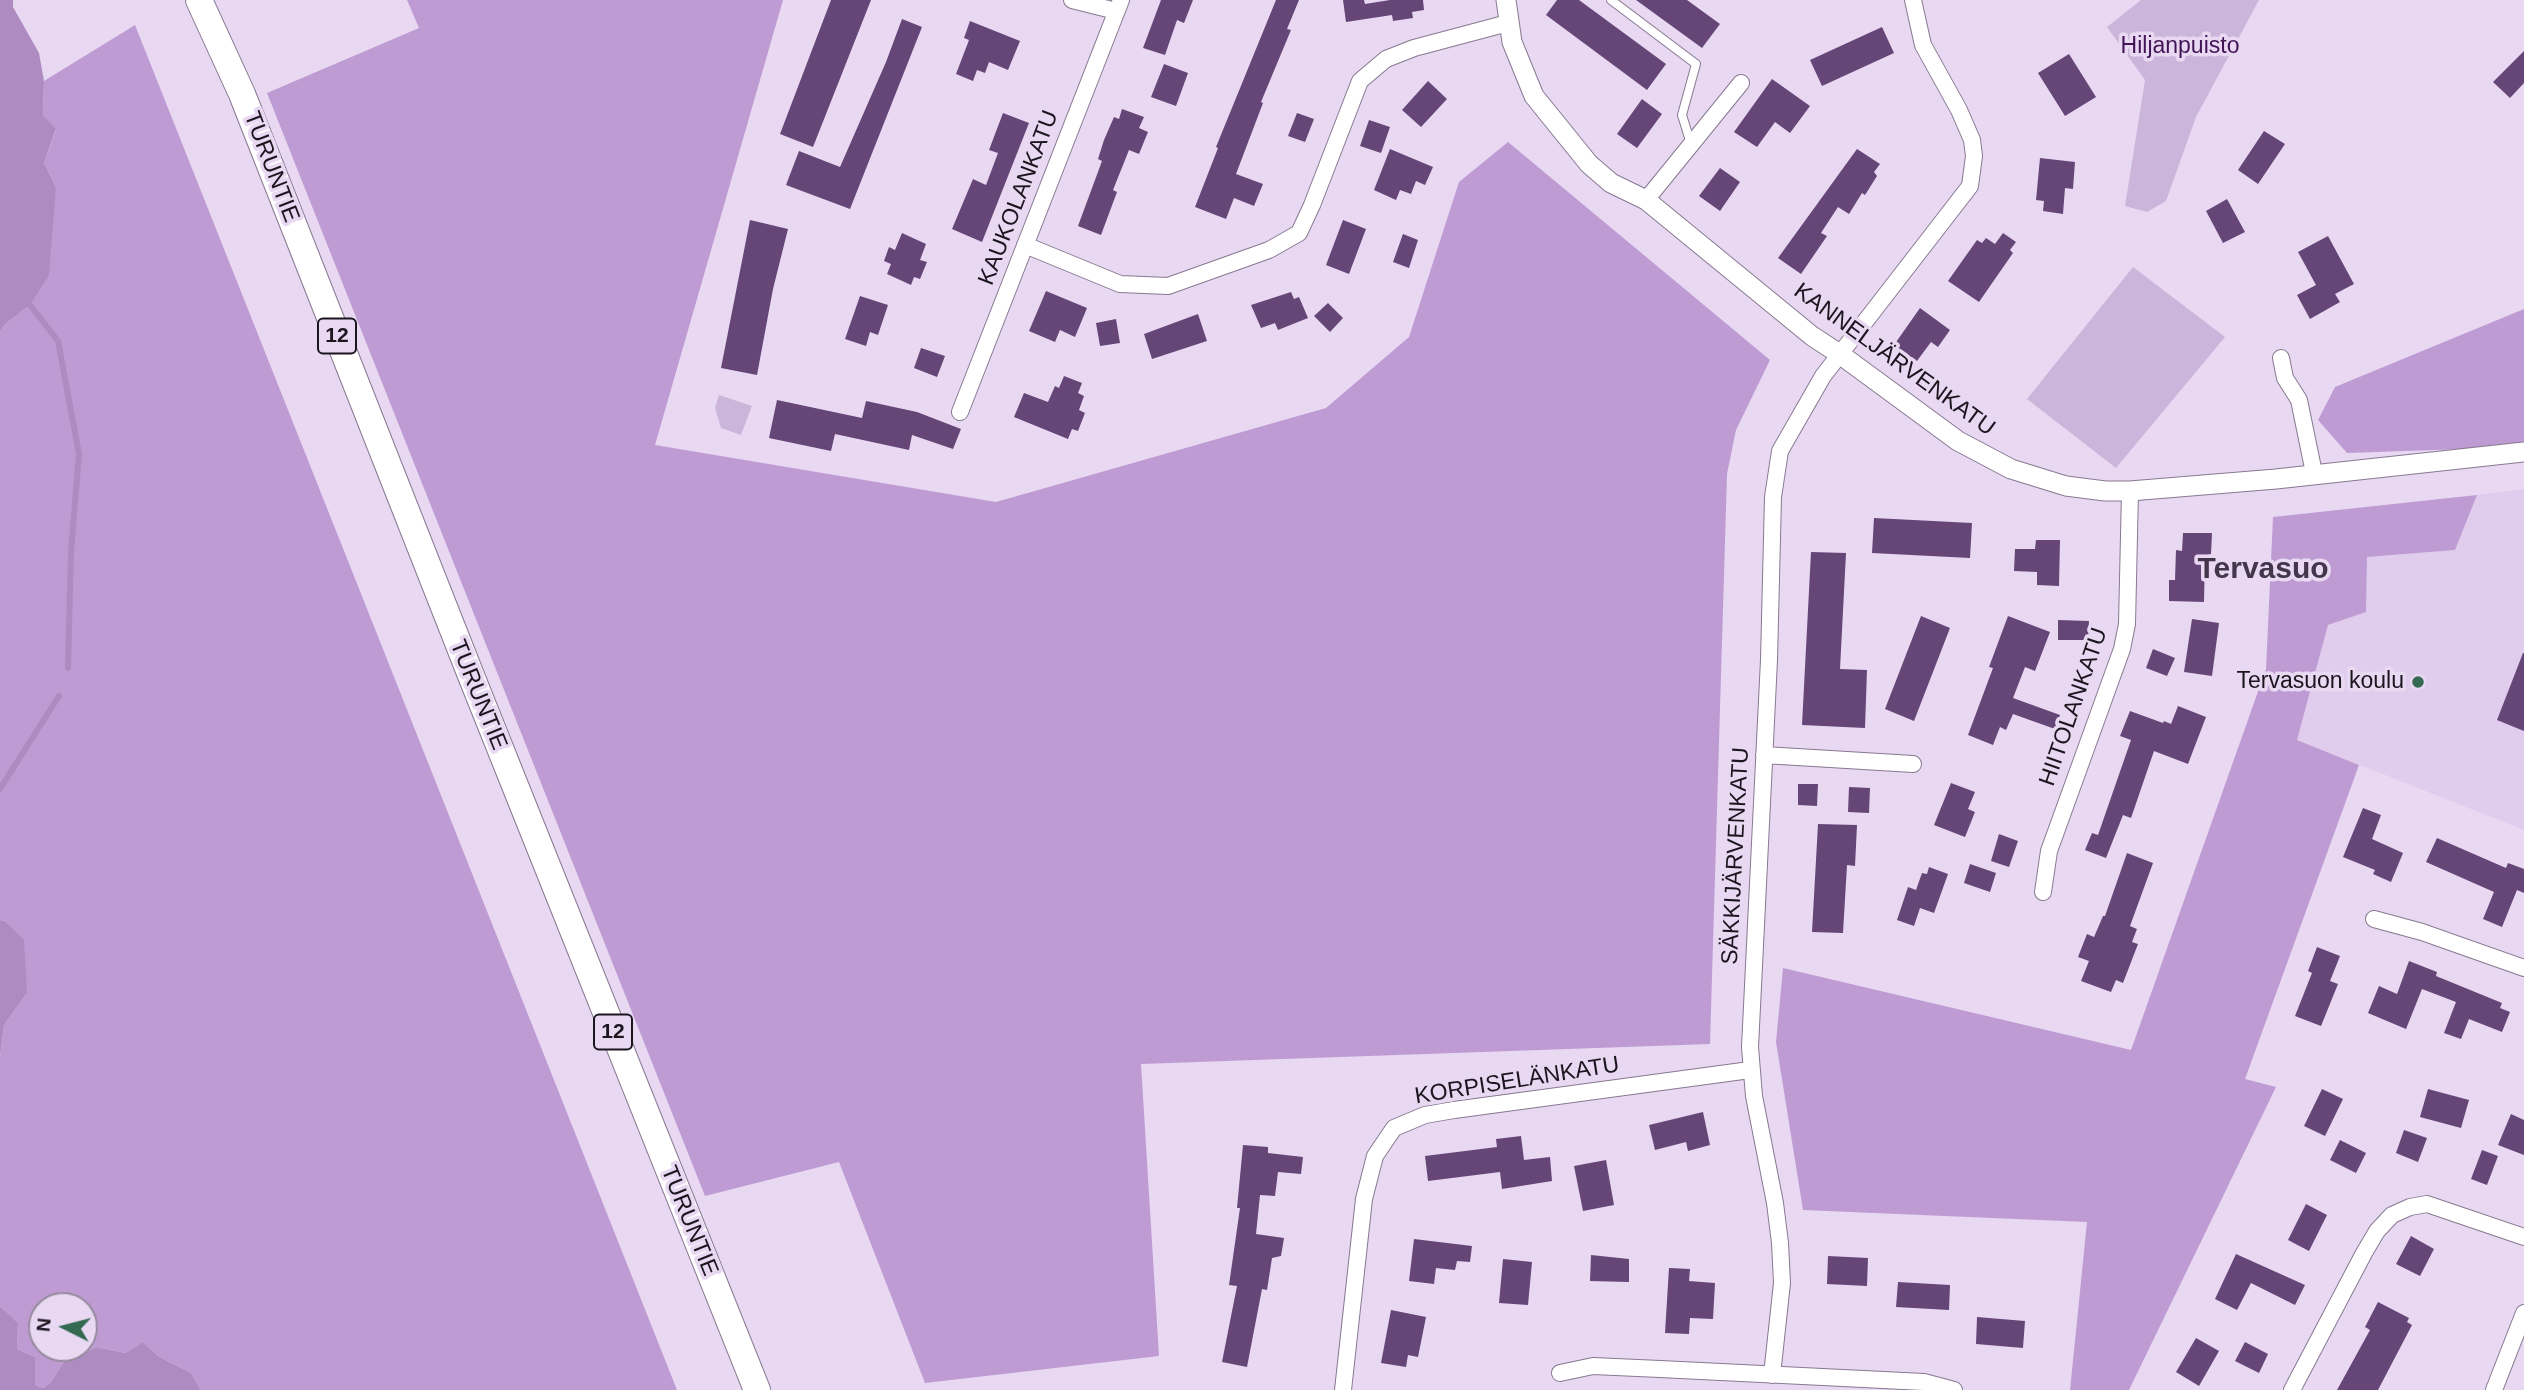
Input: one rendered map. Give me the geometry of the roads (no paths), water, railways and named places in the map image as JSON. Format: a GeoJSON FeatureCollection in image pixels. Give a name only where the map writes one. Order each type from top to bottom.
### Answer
{"type":"FeatureCollection","features":[{"type":"Feature","properties":{"kind":"highway","name":"TURUNTIE"},"geometry":{"type":"LineString","coordinates":[[198,0],[242,94],[757,1390]]}},
{"type":"Feature","properties":{"kind":"street"},"geometry":{"type":"LineString","coordinates":[[1072,0],[1119,6]]}},
{"type":"Feature","properties":{"kind":"street","name":"KANNELJÄRVENKATU"},"geometry":{"type":"LineString","coordinates":[[1506,0],[1508,23],[1520,66],[1545,112],[1589,164],[1611,183],[1646,200],[1812,336],[1958,441],[2011,469],[2066,486],[2130,491],[2276,479],[2524,452]]}},
{"type":"Feature","properties":{"kind":"street","name":"SÄKKIJÄRVENKATU"},"geometry":{"type":"LineString","coordinates":[[1772,1375],[1782,1283],[1780,1242],[1750,1070],[1769,660],[1773,497],[1780,451],[1823,376],[1842,355],[1970,186],[1974,156],[1972,140],[1959,110],[1923,46],[1913,0]]}},
{"type":"Feature","properties":{"kind":"street","name":"KAUKOLANKATU"},"geometry":{"type":"LineString","coordinates":[[960,412],[1119,6]]}},
{"type":"Feature","properties":{"kind":"street"},"geometry":{"type":"LineString","coordinates":[[1026,245],[1120,284],[1168,286],[1269,250],[1299,233],[1360,81],[1386,59],[1508,23]]}},
{"type":"Feature","properties":{"kind":"street"},"geometry":{"type":"LineString","coordinates":[[1646,200],[1741,83]]}},
{"type":"Feature","properties":{"kind":"street"},"geometry":{"type":"LineString","coordinates":[[2281,358],[2285,378],[2299,400],[2314,473]]}},
{"type":"Feature","properties":{"kind":"street","name":"HIITOLANKATU"},"geometry":{"type":"LineString","coordinates":[[2043,892],[2049,851],[2122,649],[2127,613],[2130,491]]}},
{"type":"Feature","properties":{"kind":"street"},"geometry":{"type":"LineString","coordinates":[[1764,755],[1913,764]]}},
{"type":"Feature","properties":{"kind":"street"},"geometry":{"type":"LineString","coordinates":[[2374,919],[2423,932],[2524,968]]}},
{"type":"Feature","properties":{"kind":"street","name":"KORPISELÄNKATU"},"geometry":{"type":"LineString","coordinates":[[1343,1390],[1364,1199],[1375,1156],[1394,1128],[1425,1115],[1454,1110],[1750,1070]]}},
{"type":"Feature","properties":{"kind":"street"},"geometry":{"type":"LineString","coordinates":[[2292,1390],[2364,1253],[2377,1231],[2392,1214],[2427,1204],[2524,1237]]}},
{"type":"Feature","properties":{"kind":"street"},"geometry":{"type":"LineString","coordinates":[[2494,1390],[2524,1313]]}},
{"type":"Feature","properties":{"kind":"street"},"geometry":{"type":"LineString","coordinates":[[1560,1373],[1593,1366],[1924,1382],[1954,1390]]}},
{"type":"Feature","properties":{"kind":"lane"},"geometry":{"type":"LineString","coordinates":[[1611,0],[1696,64],[1682,115],[1691,144]]}},
{"type":"Feature","properties":{"kind":"waterway"},"geometry":{"type":"LineString","coordinates":[[30,305],[58,341],[79,454],[71,552],[68,668]]}},
{"type":"Feature","properties":{"kind":"waterway"},"geometry":{"type":"LineString","coordinates":[[0,789],[59,696]]}},
{"type":"Feature","properties":{"kind":"place","name":"Tervasuon koulu"},"geometry":{"type":"Point","coordinates":[2418,682]}},
{"type":"Feature","properties":{"kind":"district","name":"Tervasuo"},"geometry":{"type":"Point","coordinates":[2263,570]}},
{"type":"Feature","properties":{"kind":"park label","name":"Hiljanpuisto"},"geometry":{"type":"Point","coordinates":[2180,47]}}]}
